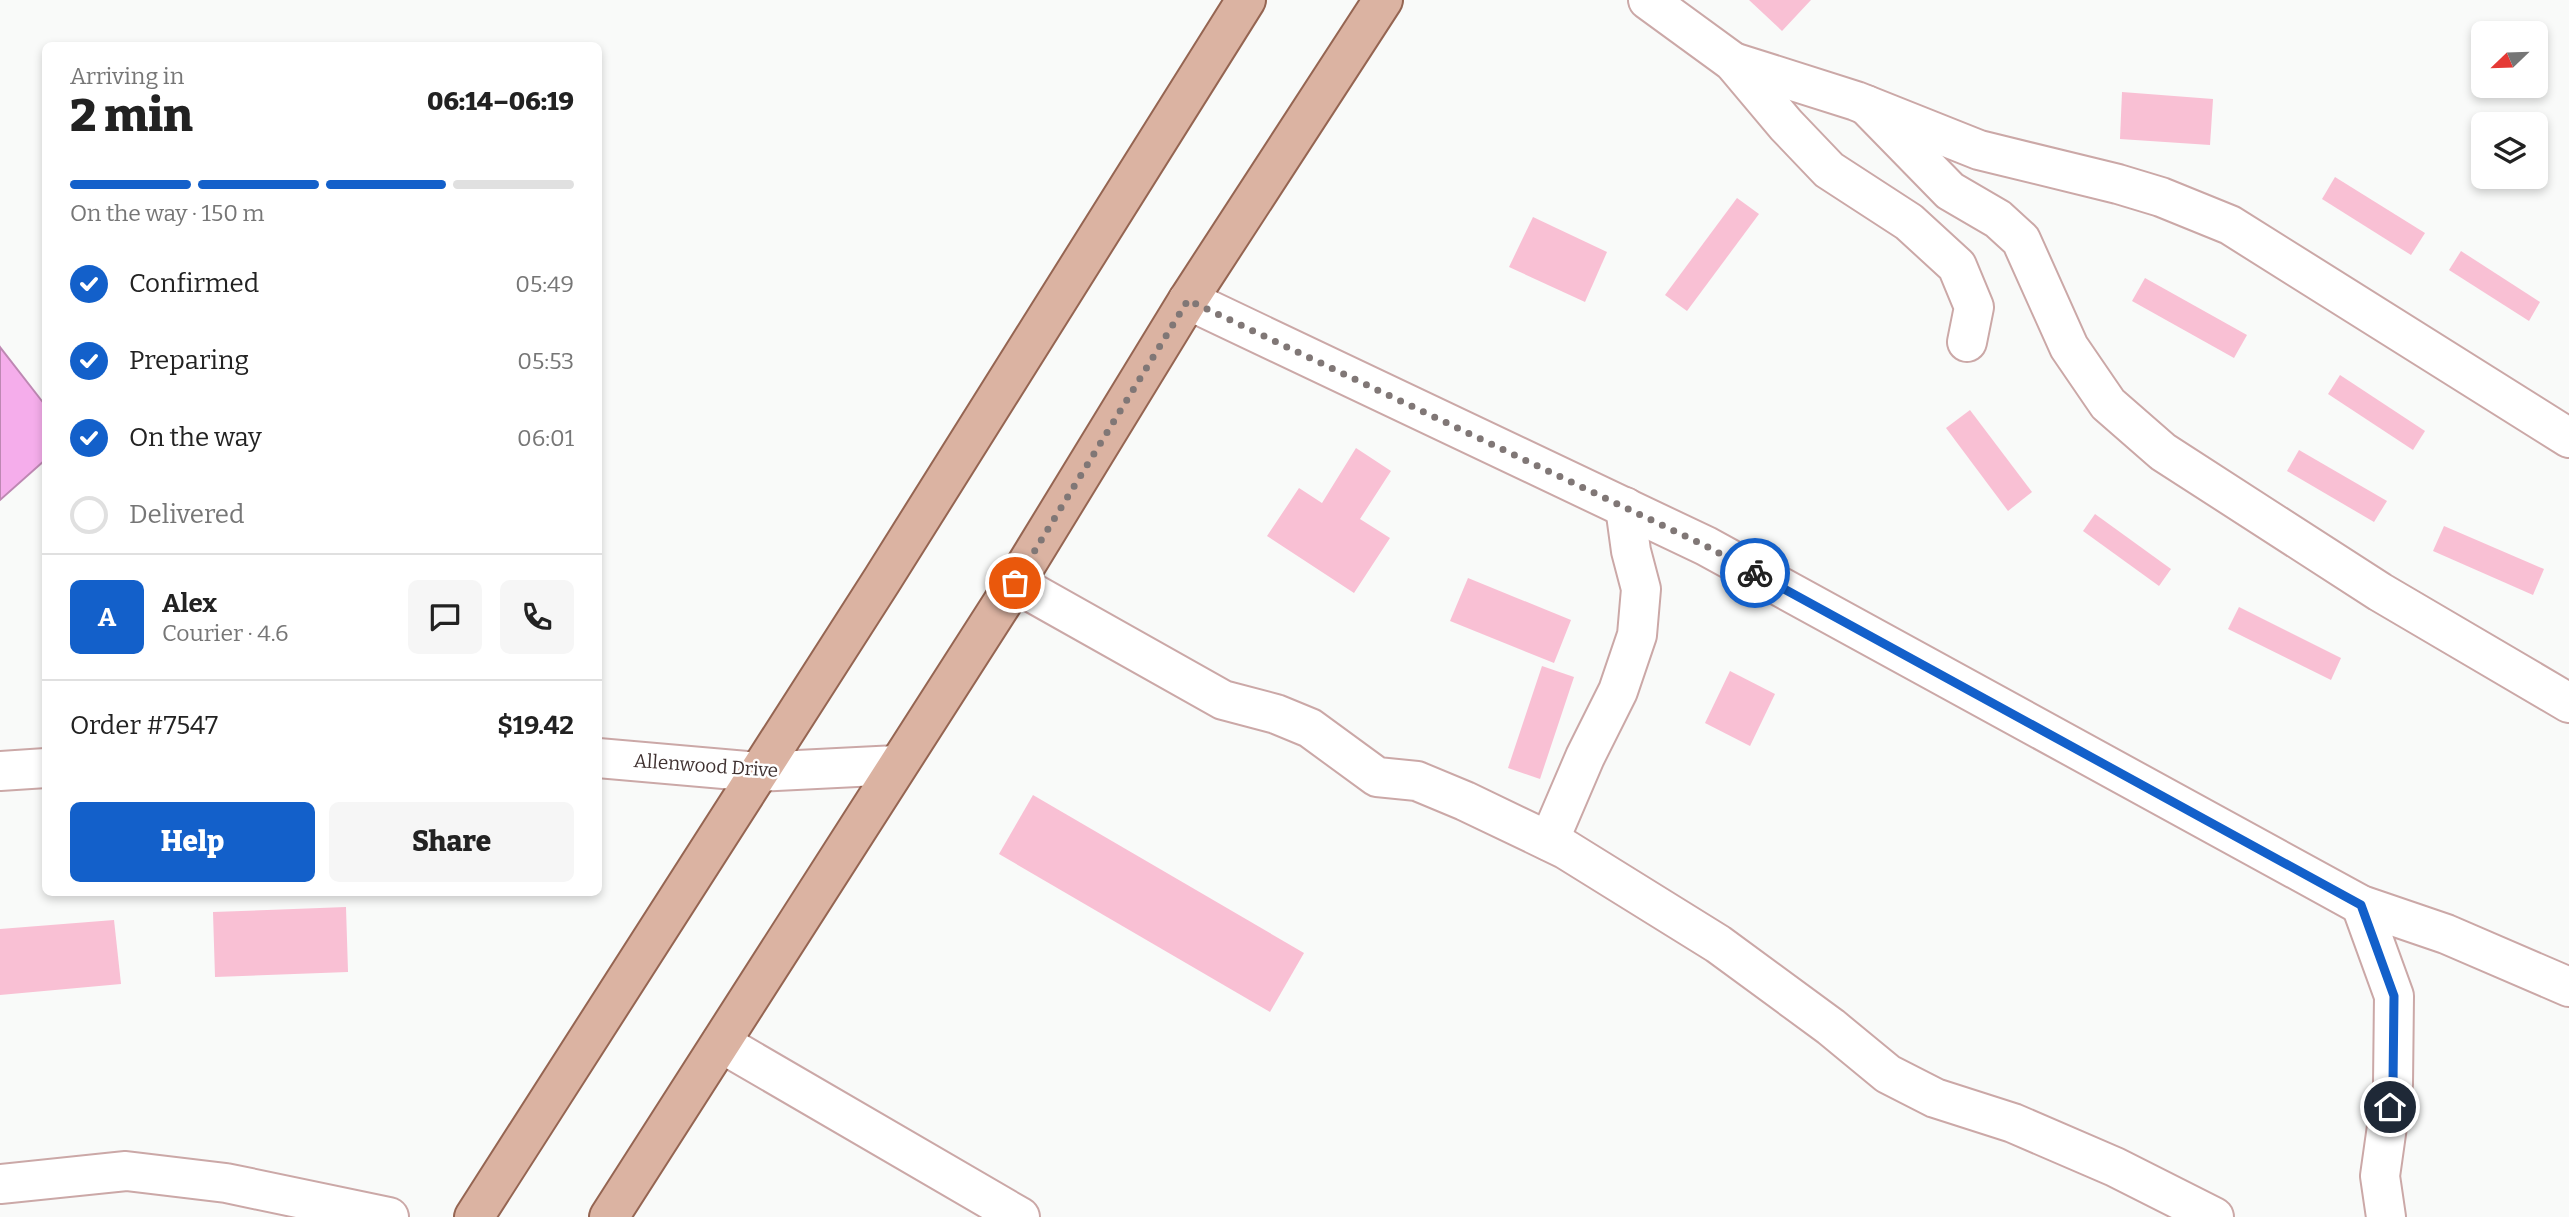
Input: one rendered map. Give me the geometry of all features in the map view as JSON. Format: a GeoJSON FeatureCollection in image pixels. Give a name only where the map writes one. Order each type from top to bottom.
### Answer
{"type":"FeatureCollection","features":[{"type":"Feature","properties":{"kind":"main road"},"geometry":{"type":"LineString","coordinates":[[474,1217],[882,580],[1246,0]]}},
{"type":"Feature","properties":{"kind":"main road"},"geometry":{"type":"LineString","coordinates":[[609,1217],[1015,583],[1188,300],[1383,0]]}},
{"type":"Feature","properties":{"kind":"street"},"geometry":{"type":"LineString","coordinates":[[1648,0],[1733,62],[1786,125],[1829,170],[1909,222],[1957,266],[1974,307],[1967,342]]}},
{"type":"Feature","properties":{"kind":"street"},"geometry":{"type":"LineString","coordinates":[[1733,62],[1866,105],[1979,150],[2118,184],[2161,197],[2230,225],[2569,438]]}},
{"type":"Feature","properties":{"kind":"street"},"geometry":{"type":"LineString","coordinates":[[1866,105],[1950,191],[1998,219],[2021,240],[2069,347],[2108,404],[2163,452],[2380,592],[2569,703]]}},
{"type":"Feature","properties":{"kind":"street"},"geometry":{"type":"LineString","coordinates":[[1188,300],[1706,546],[2361,905],[2446,934],[2569,987]]}},
{"type":"Feature","properties":{"kind":"street"},"geometry":{"type":"LineString","coordinates":[[1549,841],[1585,757],[1618,691],[1637,635],[1641,589],[1631,551],[1625,508]]}},
{"type":"Feature","properties":{"kind":"street"},"geometry":{"type":"LineString","coordinates":[[1015,583],[1223,700],[1276,714],[1310,728],[1377,777],[1417,781],[1549,841],[1718,944],[1831,1027],[1888,1074],[1935,1098],[2013,1123],[2115,1167],[2214,1217]]}},
{"type":"Feature","properties":{"kind":"street","name":"Allenwood Drive"},"geometry":{"type":"LineString","coordinates":[[602,758],[758,772],[897,765]]}},
{"type":"Feature","properties":{"kind":"street"},"geometry":{"type":"LineString","coordinates":[[0,771],[42,768]]}},
{"type":"Feature","properties":{"kind":"street"},"geometry":{"type":"LineString","coordinates":[[2361,905],[2394,996],[2393,1084],[2380,1176],[2386,1217]]}},
{"type":"Feature","properties":{"kind":"street"},"geometry":{"type":"LineString","coordinates":[[721,1043],[1020,1217]]}},
{"type":"Feature","properties":{"kind":"street"},"geometry":{"type":"LineString","coordinates":[[0,1184],[126,1171],[226,1184],[389,1217]]}},
{"type":"Feature","properties":{"kind":"shaded area"},"geometry":{"type":"Polygon","coordinates":[[[0,347],[42,401],[42,463],[0,500],[0,347]]]}},
{"type":"Feature","properties":{"kind":"building"},"geometry":{"type":"Polygon","coordinates":[[[1749,0],[1811,0],[1782,31],[1749,0]]]}},
{"type":"Feature","properties":{"kind":"building"},"geometry":{"type":"Polygon","coordinates":[[[2122,92],[2213,99],[2210,145],[2120,139],[2122,92]]]}},
{"type":"Feature","properties":{"kind":"building"},"geometry":{"type":"Polygon","coordinates":[[[2335,177],[2425,233],[2411,255],[2322,199],[2335,177]]]}},
{"type":"Feature","properties":{"kind":"building"},"geometry":{"type":"Polygon","coordinates":[[[1737,198],[1759,214],[1687,311],[1665,295],[1737,198]]]}},
{"type":"Feature","properties":{"kind":"building"},"geometry":{"type":"Polygon","coordinates":[[[1533,217],[1607,252],[1585,302],[1509,267],[1533,217]]]}},
{"type":"Feature","properties":{"kind":"building"},"geometry":{"type":"Polygon","coordinates":[[[2461,251],[2540,302],[2529,321],[2449,270],[2461,251]]]}},
{"type":"Feature","properties":{"kind":"building"},"geometry":{"type":"Polygon","coordinates":[[[2145,278],[2247,335],[2234,358],[2132,301],[2145,278]]]}},
{"type":"Feature","properties":{"kind":"building"},"geometry":{"type":"Polygon","coordinates":[[[2340,375],[2425,431],[2413,450],[2328,394],[2340,375]]]}},
{"type":"Feature","properties":{"kind":"building"},"geometry":{"type":"Polygon","coordinates":[[[1970,410],[2032,492],[2008,511],[1946,428],[1970,410]]]}},
{"type":"Feature","properties":{"kind":"building"},"geometry":{"type":"Polygon","coordinates":[[[1356,448],[1391,471],[1360,519],[1390,538],[1354,593],[1267,536],[1299,488],[1322,503],[1356,448]]]}},
{"type":"Feature","properties":{"kind":"building"},"geometry":{"type":"Polygon","coordinates":[[[2299,450],[2387,501],[2374,522],[2287,471],[2299,450]]]}},
{"type":"Feature","properties":{"kind":"building"},"geometry":{"type":"Polygon","coordinates":[[[2095,514],[2171,569],[2159,586],[2083,531],[2095,514]]]}},
{"type":"Feature","properties":{"kind":"building"},"geometry":{"type":"Polygon","coordinates":[[[2444,526],[2544,569],[2533,595],[2433,551],[2444,526]]]}},
{"type":"Feature","properties":{"kind":"building"},"geometry":{"type":"Polygon","coordinates":[[[1468,578],[1571,620],[1554,663],[1450,621],[1468,578]]]}},
{"type":"Feature","properties":{"kind":"building"},"geometry":{"type":"Polygon","coordinates":[[[2239,607],[2341,658],[2331,680],[2228,629],[2239,607]]]}},
{"type":"Feature","properties":{"kind":"building"},"geometry":{"type":"Polygon","coordinates":[[[1542,666],[1574,677],[1540,779],[1508,768],[1542,666]]]}},
{"type":"Feature","properties":{"kind":"building"},"geometry":{"type":"Polygon","coordinates":[[[1730,671],[1775,694],[1750,746],[1705,723],[1730,671]]]}},
{"type":"Feature","properties":{"kind":"building"},"geometry":{"type":"Polygon","coordinates":[[[1033,795],[1304,953],[1270,1012],[999,854],[1033,795]]]}},
{"type":"Feature","properties":{"kind":"building"},"geometry":{"type":"Polygon","coordinates":[[[346,907],[348,972],[215,977],[213,912],[346,907]]]}},
{"type":"Feature","properties":{"kind":"building"},"geometry":{"type":"Polygon","coordinates":[[[114,920],[121,984],[0,995],[0,929],[114,920]]]}},
{"type":"Feature","properties":{"kind":"way so far"},"geometry":{"type":"LineString","coordinates":[[1015,583],[1188,300],[1706,546],[1755,573]]}},
{"type":"Feature","properties":{"kind":"route"},"geometry":{"type":"LineString","coordinates":[[1755,573],[2361,905],[2394,996],[2393,1084],[2390,1107]]}}]}
